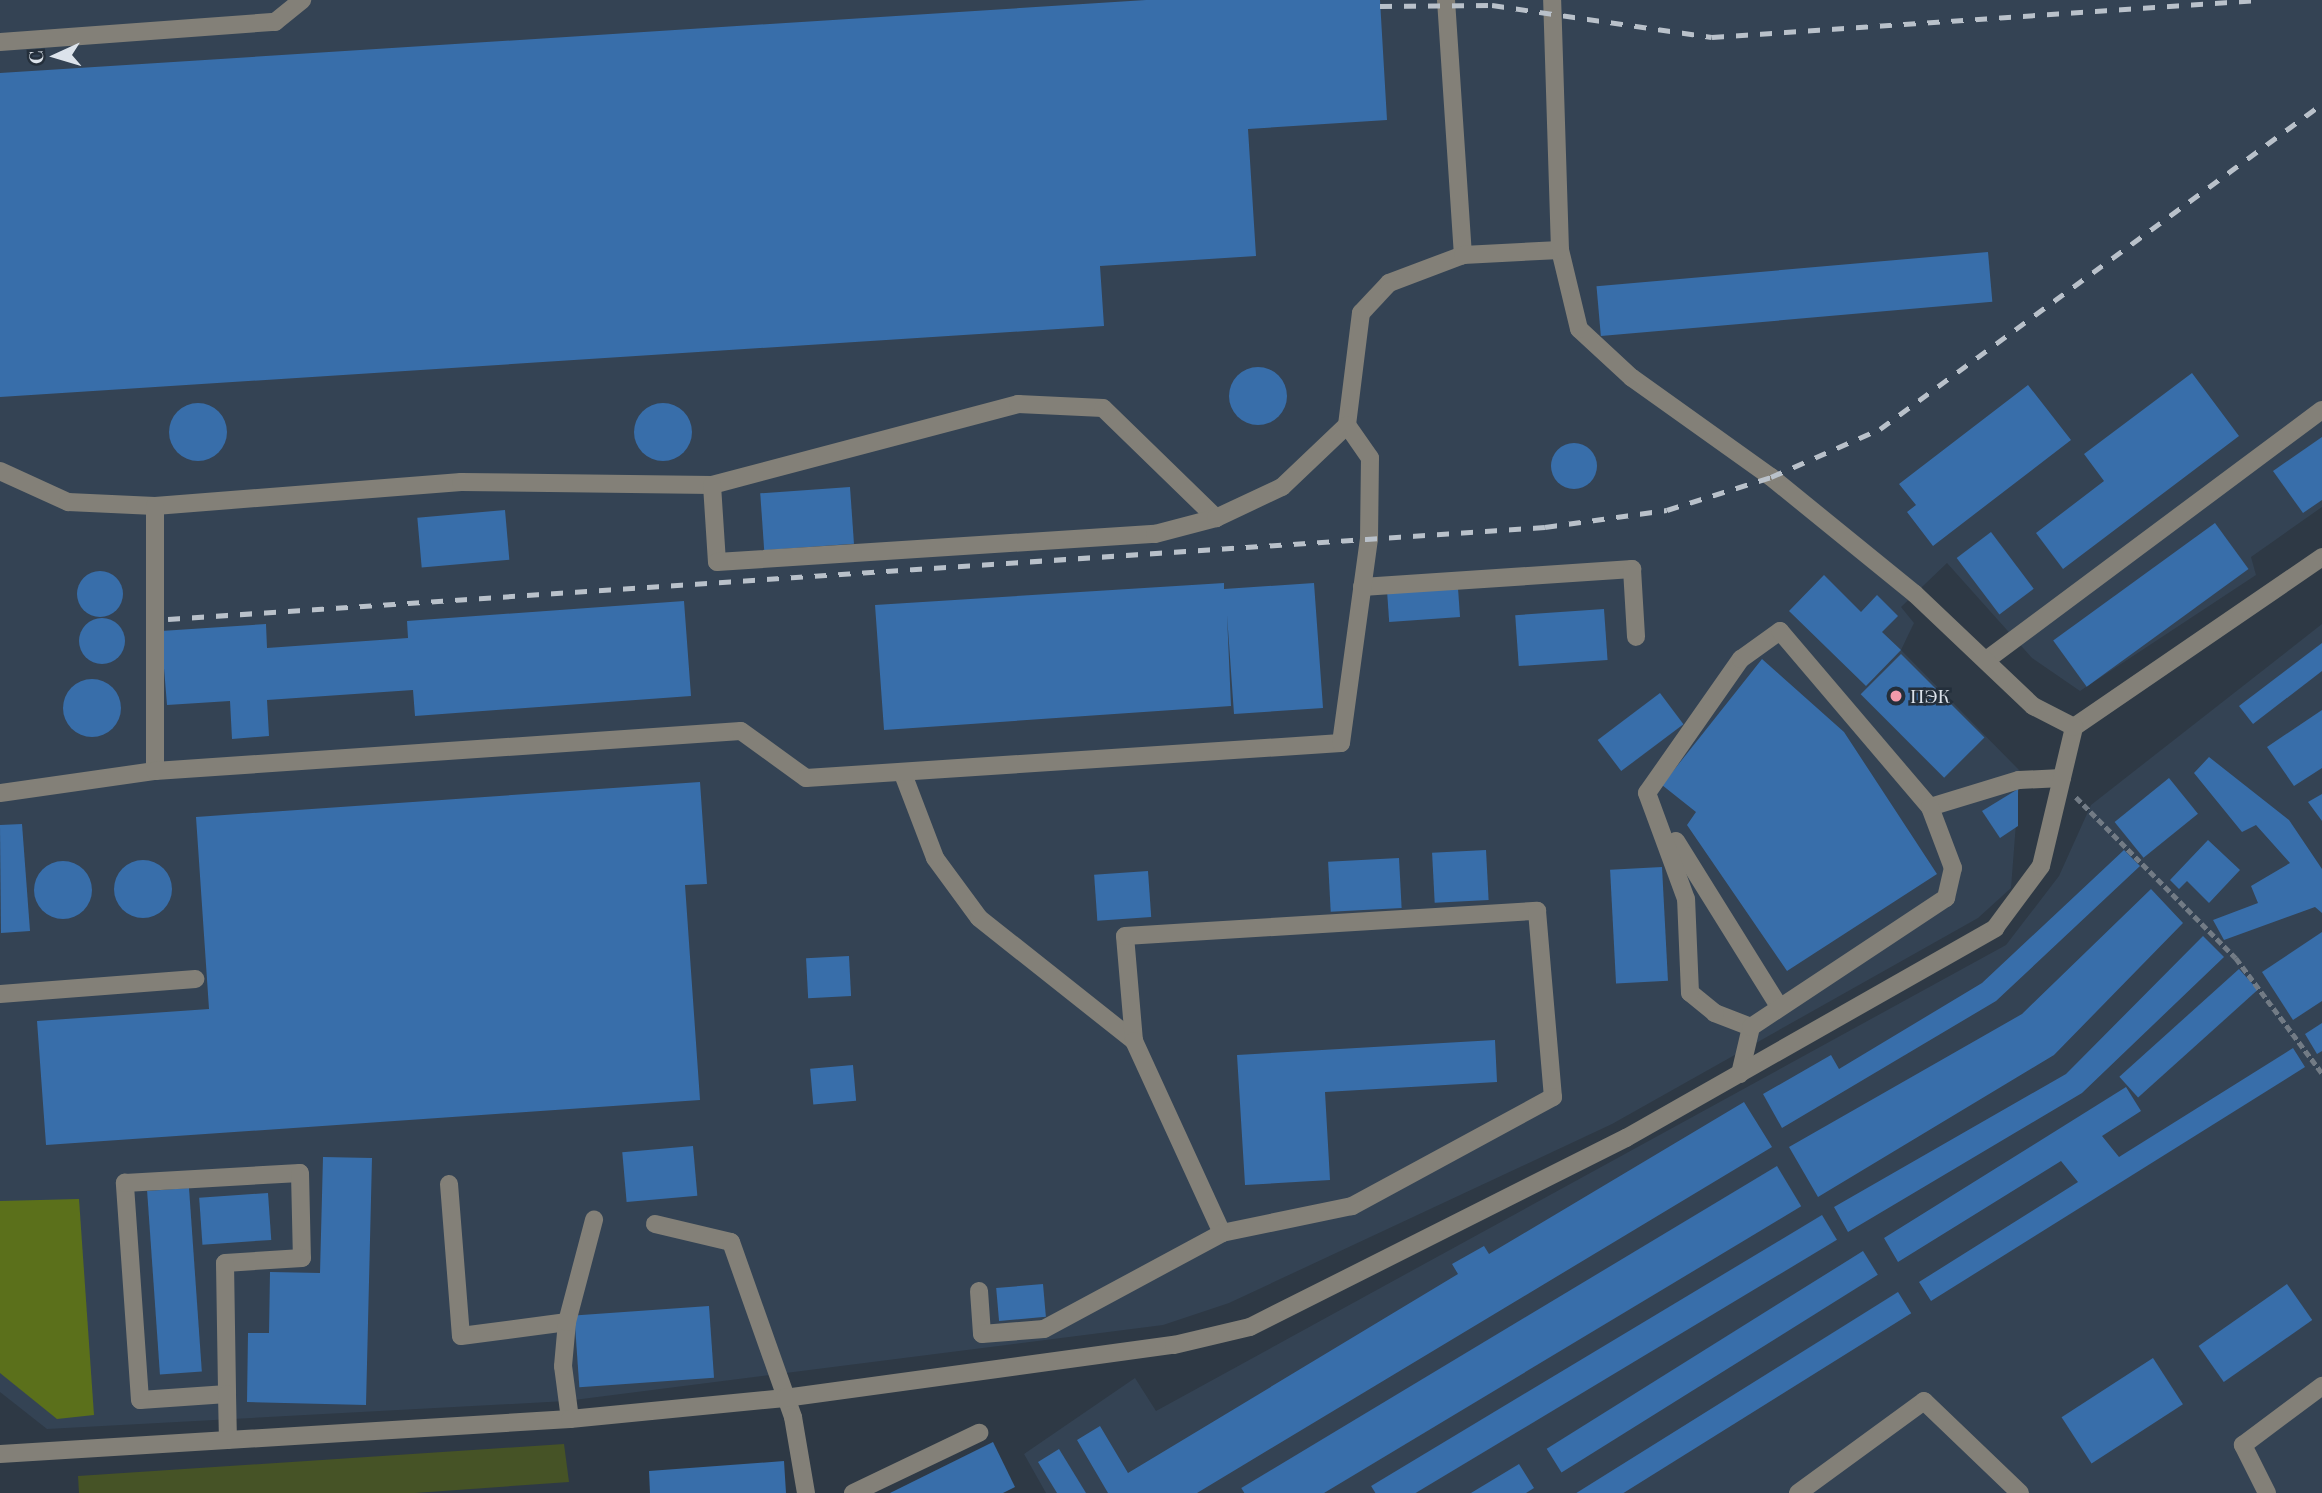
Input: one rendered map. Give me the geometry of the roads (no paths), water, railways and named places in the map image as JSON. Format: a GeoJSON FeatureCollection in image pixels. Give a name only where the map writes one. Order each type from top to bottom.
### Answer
{"type":"FeatureCollection","features":[{"type":"Feature","properties":{"kind":"lane"},"geometry":{"type":"LineString","coordinates":[[0,42],[275,22],[302,0]]}},
{"type":"Feature","properties":{"kind":"lane"},"geometry":{"type":"LineString","coordinates":[[1446,0],[1463,256]]}},
{"type":"Feature","properties":{"kind":"lane"},"geometry":{"type":"LineString","coordinates":[[1552,0],[1560,250],[1579,329],[1632,378],[1771,477],[1989,658],[2033,706],[2074,727]]}},
{"type":"Feature","properties":{"kind":"lane"},"geometry":{"type":"LineString","coordinates":[[712,485],[717,562],[1155,534],[1216,518],[1282,487],[1347,425],[1361,313],[1389,283],[1463,256],[1560,250]]}},
{"type":"Feature","properties":{"kind":"lane"},"geometry":{"type":"LineString","coordinates":[[0,471],[68,502],[155,506],[461,482],[712,485],[1018,404],[1103,408],[1216,518]]}},
{"type":"Feature","properties":{"kind":"lane"},"geometry":{"type":"LineString","coordinates":[[1989,658],[2322,410]]}},
{"type":"Feature","properties":{"kind":"lane"},"geometry":{"type":"LineString","coordinates":[[0,793],[155,771],[741,731],[806,778],[903,774],[1341,743],[1362,587],[1370,458],[1347,425]]}},
{"type":"Feature","properties":{"kind":"lane"},"geometry":{"type":"LineString","coordinates":[[155,506],[155,771]]}},
{"type":"Feature","properties":{"kind":"lane"},"geometry":{"type":"LineString","coordinates":[[0,1454],[570,1419],[785,1398],[1174,1345],[1251,1327],[1626,1138],[1996,928],[2041,866],[2074,727],[2322,557]]}},
{"type":"Feature","properties":{"kind":"lane"},"geometry":{"type":"LineString","coordinates":[[1362,587],[1632,569],[1636,637]]}},
{"type":"Feature","properties":{"kind":"lane"},"geometry":{"type":"LineString","coordinates":[[1740,1074],[1751,1027],[1778,1005],[1946,898],[1953,868],[1930,807],[1780,631],[1741,659],[1647,793],[1686,899],[1690,993],[1715,1013],[1751,1027]]}},
{"type":"Feature","properties":{"kind":"lane"},"geometry":{"type":"LineString","coordinates":[[903,774],[934,858],[979,918],[1134,1041]]}},
{"type":"Feature","properties":{"kind":"lane"},"geometry":{"type":"LineString","coordinates":[[1930,807],[2019,780],[2063,775]]}},
{"type":"Feature","properties":{"kind":"lane"},"geometry":{"type":"LineString","coordinates":[[1676,841],[1778,1005]]}},
{"type":"Feature","properties":{"kind":"lane"},"geometry":{"type":"LineString","coordinates":[[979,1291],[982,1334],[1044,1329],[1222,1233],[1352,1206],[1553,1097],[1537,911],[1125,936],[1134,1041],[1222,1233]]}},
{"type":"Feature","properties":{"kind":"lane"},"geometry":{"type":"LineString","coordinates":[[0,994],[195,979]]}},
{"type":"Feature","properties":{"kind":"lane"},"geometry":{"type":"LineString","coordinates":[[227,1394],[140,1400],[125,1183],[300,1173],[302,1258],[226,1263],[228,1440]]}},
{"type":"Feature","properties":{"kind":"lane"},"geometry":{"type":"LineString","coordinates":[[449,1184],[461,1336],[567,1322]]}},
{"type":"Feature","properties":{"kind":"lane"},"geometry":{"type":"LineString","coordinates":[[570,1419],[562,1366],[567,1322],[594,1220]]}},
{"type":"Feature","properties":{"kind":"lane"},"geometry":{"type":"LineString","coordinates":[[655,1224],[731,1242],[785,1398],[806,1493]]}},
{"type":"Feature","properties":{"kind":"lane"},"geometry":{"type":"LineString","coordinates":[[2267,1493],[2243,1444],[2322,1386]]}},
{"type":"Feature","properties":{"kind":"lane"},"geometry":{"type":"LineString","coordinates":[[1798,1493],[1924,1401],[2020,1493]]}},
{"type":"Feature","properties":{"kind":"lane"},"geometry":{"type":"LineString","coordinates":[[853,1493],[979,1433]]}},
{"type":"Feature","properties":{"kind":"railway"},"geometry":{"type":"LineString","coordinates":[[1380,6],[1492,5],[1712,37],[2259,0]]}},
{"type":"Feature","properties":{"kind":"railway"},"geometry":{"type":"LineString","coordinates":[[168,619],[1545,527],[1667,510],[1771,477],[1880,429],[2322,104]]}},
{"type":"Feature","properties":{"kind":"place","name":"ПЭК"},"geometry":{"type":"Point","coordinates":[1896,696]}}]}
